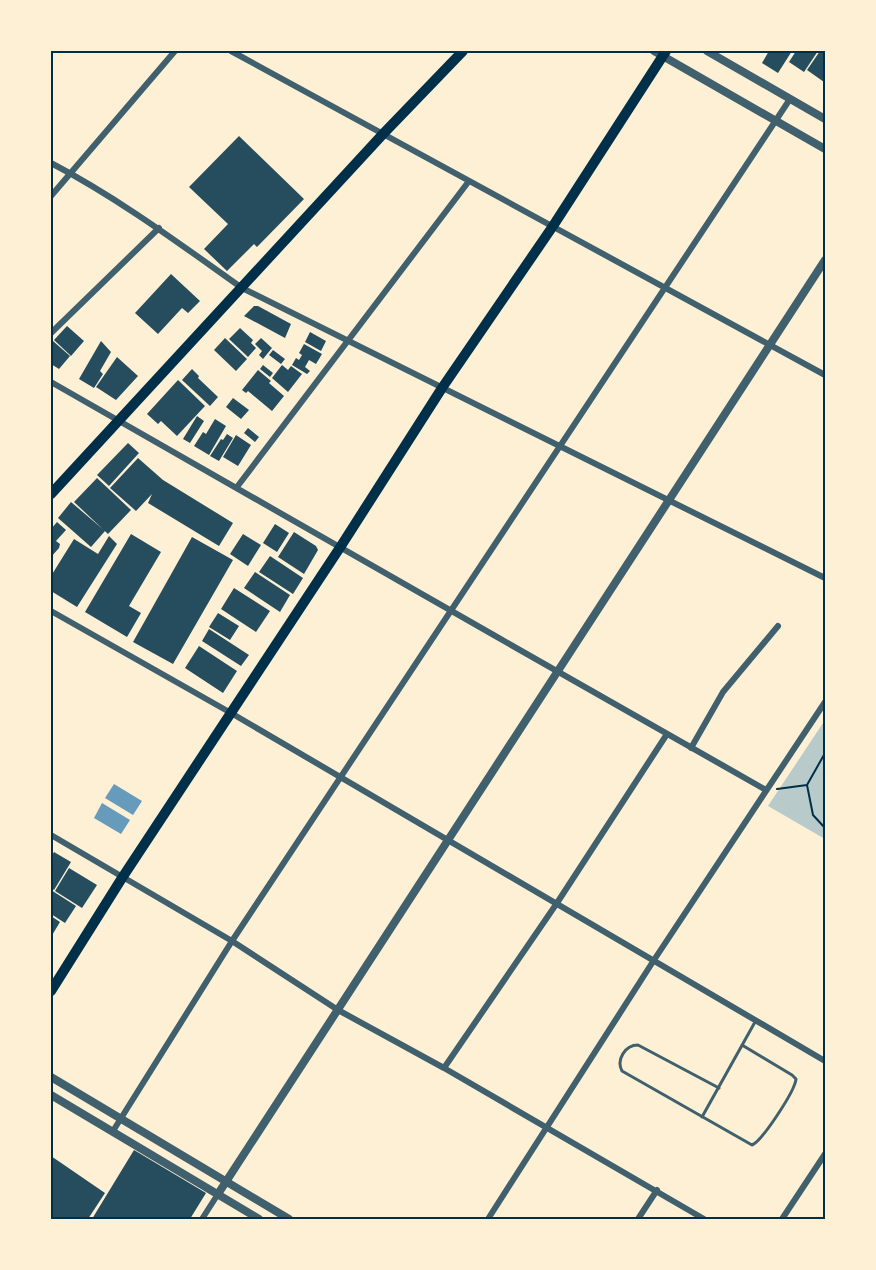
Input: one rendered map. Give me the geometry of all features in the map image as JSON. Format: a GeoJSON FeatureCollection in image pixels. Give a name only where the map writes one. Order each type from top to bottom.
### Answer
{"type":"FeatureCollection","features":[{"type":"Feature","properties":{"kind":"main road"},"geometry":{"type":"LineString","coordinates":[[51,494],[383,134],[463,51]]}},
{"type":"Feature","properties":{"kind":"main road"},"geometry":{"type":"LineString","coordinates":[[51,991],[122,878],[442,388],[553,226],[660,53]]}},
{"type":"Feature","properties":{"kind":"street"},"geometry":{"type":"LineString","coordinates":[[51,196],[176,51]]}},
{"type":"Feature","properties":{"kind":"street"},"geometry":{"type":"LineString","coordinates":[[231,51],[825,375]]}},
{"type":"Feature","properties":{"kind":"street"},"geometry":{"type":"LineString","coordinates":[[707,51],[825,119]]}},
{"type":"Feature","properties":{"kind":"street"},"geometry":{"type":"LineString","coordinates":[[660,53],[825,149]]}},
{"type":"Feature","properties":{"kind":"street"},"geometry":{"type":"LineString","coordinates":[[113,1131],[232,941],[790,99]]}},
{"type":"Feature","properties":{"kind":"street"},"geometry":{"type":"LineString","coordinates":[[51,162],[159,228],[242,288],[825,578]]}},
{"type":"Feature","properties":{"kind":"street"},"geometry":{"type":"LineString","coordinates":[[237,487],[468,181]]}},
{"type":"Feature","properties":{"kind":"street"},"geometry":{"type":"LineString","coordinates":[[51,333],[159,228]]}},
{"type":"Feature","properties":{"kind":"street"},"geometry":{"type":"LineString","coordinates":[[202,1219],[825,260]]}},
{"type":"Feature","properties":{"kind":"street"},"geometry":{"type":"LineString","coordinates":[[51,382],[766,790]]}},
{"type":"Feature","properties":{"kind":"street"},"geometry":{"type":"LineString","coordinates":[[51,612],[231,713],[825,1061]]}},
{"type":"Feature","properties":{"kind":"street"},"geometry":{"type":"LineString","coordinates":[[691,748],[728,685],[778,626]]}},
{"type":"Feature","properties":{"kind":"street"},"geometry":{"type":"LineString","coordinates":[[488,1219],[654,960],[825,702]]}},
{"type":"Feature","properties":{"kind":"street"},"geometry":{"type":"LineString","coordinates":[[444,1068],[557,903],[667,734]]}},
{"type":"Feature","properties":{"kind":"street"},"geometry":{"type":"LineString","coordinates":[[51,835],[232,941],[338,1010],[444,1068],[704,1219]]}},
{"type":"Feature","properties":{"kind":"street"},"geometry":{"type":"LineString","coordinates":[[52,1078],[289,1219]]}},
{"type":"Feature","properties":{"kind":"street"},"geometry":{"type":"LineString","coordinates":[[51,1095],[259,1219]]}},
{"type":"Feature","properties":{"kind":"street"},"geometry":{"type":"LineString","coordinates":[[78,1111],[86,1097]]}},
{"type":"Feature","properties":{"kind":"street"},"geometry":{"type":"LineString","coordinates":[[783,1219],[825,1154]]}},
{"type":"Feature","properties":{"kind":"street"},"geometry":{"type":"LineString","coordinates":[[638,1219],[657,1190]]}},
{"type":"Feature","properties":{"kind":"lane"},"geometry":{"type":"LineString","coordinates":[[702,1117],[756,1020]]}},
{"type":"Feature","properties":{"kind":"lane"},"geometry":{"type":"LineString","coordinates":[[719,1088],[638,1045],[632,1045],[626,1049],[620,1061],[622,1071],[752,1145],[756,1144],[796,1084],[796,1079],[742,1045]]}},
{"type":"Feature","properties":{"kind":"path"},"geometry":{"type":"LineString","coordinates":[[825,753],[807,785],[813,815],[825,828]]}},
{"type":"Feature","properties":{"kind":"path"},"geometry":{"type":"LineString","coordinates":[[766,790],[807,785]]}},
{"type":"Feature","properties":{"kind":"shaded area"},"geometry":{"type":"Polygon","coordinates":[[[825,720],[825,839],[768,806],[825,720]]]}},
{"type":"Feature","properties":{"kind":"water"},"geometry":{"type":"Polygon","coordinates":[[[114,784],[142,801],[133,815],[105,798],[114,784]]]}},
{"type":"Feature","properties":{"kind":"water"},"geometry":{"type":"Polygon","coordinates":[[[102,803],[130,820],[121,834],[94,818],[102,803]]]}},
{"type":"Feature","properties":{"kind":"building"},"geometry":{"type":"Polygon","coordinates":[[[769,51],[792,51],[778,73],[762,63],[769,51]]]}},
{"type":"Feature","properties":{"kind":"building"},"geometry":{"type":"Polygon","coordinates":[[[796,51],[818,51],[804,72],[789,62],[796,51]]]}},
{"type":"Feature","properties":{"kind":"building"},"geometry":{"type":"Polygon","coordinates":[[[820,51],[825,51],[824,82],[807,70],[820,51]]]}},
{"type":"Feature","properties":{"kind":"building"},"geometry":{"type":"Polygon","coordinates":[[[239,136],[304,199],[257,247],[254,244],[227,271],[204,249],[228,224],[189,187],[239,136]]]}},
{"type":"Feature","properties":{"kind":"building"},"geometry":{"type":"Polygon","coordinates":[[[171,274],[200,301],[188,313],[182,308],[158,334],[135,313],[171,274]]]}},
{"type":"Feature","properties":{"kind":"building"},"geometry":{"type":"Polygon","coordinates":[[[254,306],[291,324],[285,338],[244,316],[254,306]]]}},
{"type":"Feature","properties":{"kind":"building"},"geometry":{"type":"Polygon","coordinates":[[[67,326],[84,341],[71,356],[54,340],[67,326]]]}},
{"type":"Feature","properties":{"kind":"building"},"geometry":{"type":"Polygon","coordinates":[[[240,328],[253,340],[251,343],[256,348],[248,357],[229,339],[240,328]]]}},
{"type":"Feature","properties":{"kind":"building"},"geometry":{"type":"Polygon","coordinates":[[[310,332],[326,341],[321,351],[305,342],[310,332]]]}},
{"type":"Feature","properties":{"kind":"building"},"geometry":{"type":"Polygon","coordinates":[[[225,338],[247,359],[236,371],[214,350],[225,338]]]}},
{"type":"Feature","properties":{"kind":"building"},"geometry":{"type":"Polygon","coordinates":[[[261,338],[272,348],[263,359],[259,355],[262,351],[255,344],[261,338]]]}},
{"type":"Feature","properties":{"kind":"building"},"geometry":{"type":"Polygon","coordinates":[[[53,341],[70,356],[59,369],[51,364],[53,341]]]}},
{"type":"Feature","properties":{"kind":"building"},"geometry":{"type":"Polygon","coordinates":[[[101,341],[111,352],[100,371],[103,374],[94,388],[79,379],[101,341]]]}},
{"type":"Feature","properties":{"kind":"building"},"geometry":{"type":"Polygon","coordinates":[[[304,344],[322,354],[316,364],[309,360],[305,367],[310,371],[307,374],[292,365],[296,358],[299,360],[302,355],[299,353],[304,344]]]}},
{"type":"Feature","properties":{"kind":"building"},"geometry":{"type":"Polygon","coordinates":[[[273,350],[285,359],[281,364],[269,355],[273,350]]]}},
{"type":"Feature","properties":{"kind":"building"},"geometry":{"type":"Polygon","coordinates":[[[117,357],[138,376],[116,400],[96,387],[117,357]]]}},
{"type":"Feature","properties":{"kind":"building"},"geometry":{"type":"Polygon","coordinates":[[[263,365],[273,373],[270,377],[260,369],[263,365]]]}},
{"type":"Feature","properties":{"kind":"building"},"geometry":{"type":"Polygon","coordinates":[[[282,365],[288,370],[291,366],[302,374],[288,392],[272,378],[282,365]]]}},
{"type":"Feature","properties":{"kind":"building"},"geometry":{"type":"Polygon","coordinates":[[[192,369],[218,397],[210,406],[182,380],[192,369]]]}},
{"type":"Feature","properties":{"kind":"building"},"geometry":{"type":"Polygon","coordinates":[[[258,370],[284,396],[272,411],[248,391],[246,393],[242,390],[258,370]]]}},
{"type":"Feature","properties":{"kind":"building"},"geometry":{"type":"Polygon","coordinates":[[[178,380],[205,406],[177,436],[161,421],[158,424],[147,414],[178,380]]]}},
{"type":"Feature","properties":{"kind":"building"},"geometry":{"type":"Polygon","coordinates":[[[233,398],[249,410],[241,419],[226,407],[233,398]]]}},
{"type":"Feature","properties":{"kind":"building"},"geometry":{"type":"Polygon","coordinates":[[[197,416],[204,421],[190,443],[183,439],[197,416]]]}},
{"type":"Feature","properties":{"kind":"building"},"geometry":{"type":"Polygon","coordinates":[[[215,419],[226,426],[209,455],[194,446],[203,432],[206,434],[215,419]]]}},
{"type":"Feature","properties":{"kind":"building"},"geometry":{"type":"Polygon","coordinates":[[[248,428],[259,437],[255,442],[244,433],[248,428]]]}},
{"type":"Feature","properties":{"kind":"building"},"geometry":{"type":"Polygon","coordinates":[[[227,434],[233,438],[219,461],[210,456],[227,434]]]}},
{"type":"Feature","properties":{"kind":"building"},"geometry":{"type":"Polygon","coordinates":[[[236,435],[251,445],[238,466],[223,457],[236,435]]]}},
{"type":"Feature","properties":{"kind":"building"},"geometry":{"type":"Polygon","coordinates":[[[128,443],[139,453],[109,486],[97,475],[128,443]]]}},
{"type":"Feature","properties":{"kind":"building"},"geometry":{"type":"Polygon","coordinates":[[[138,458],[163,480],[233,523],[219,546],[148,503],[152,494],[136,511],[110,488],[138,458]]]}},
{"type":"Feature","properties":{"kind":"building"},"geometry":{"type":"Polygon","coordinates":[[[97,478],[131,510],[108,534],[74,502],[97,478]]]}},
{"type":"Feature","properties":{"kind":"building"},"geometry":{"type":"Polygon","coordinates":[[[71,502],[105,531],[91,547],[58,518],[71,502]]]}},
{"type":"Feature","properties":{"kind":"building"},"geometry":{"type":"Polygon","coordinates":[[[57,522],[66,530],[56,541],[60,544],[59,548],[51,557],[51,529],[57,522]]]}},
{"type":"Feature","properties":{"kind":"building"},"geometry":{"type":"Polygon","coordinates":[[[275,524],[289,533],[277,552],[263,543],[275,524]]]}},
{"type":"Feature","properties":{"kind":"building"},"geometry":{"type":"Polygon","coordinates":[[[294,532],[316,546],[318,550],[304,574],[278,557],[294,532]]]}},
{"type":"Feature","properties":{"kind":"building"},"geometry":{"type":"Polygon","coordinates":[[[131,534],[161,552],[129,606],[141,613],[127,637],[85,612],[131,534]]]}},
{"type":"Feature","properties":{"kind":"building"},"geometry":{"type":"Polygon","coordinates":[[[243,534],[261,545],[248,566],[230,554],[243,534]]]}},
{"type":"Feature","properties":{"kind":"building"},"geometry":{"type":"Polygon","coordinates":[[[109,536],[117,544],[77,607],[51,591],[51,576],[74,539],[98,554],[109,536]]]}},
{"type":"Feature","properties":{"kind":"building"},"geometry":{"type":"Polygon","coordinates":[[[192,537],[233,560],[173,664],[133,642],[192,537]]]}},
{"type":"Feature","properties":{"kind":"building"},"geometry":{"type":"Polygon","coordinates":[[[270,556],[303,578],[293,594],[259,572],[270,556]]]}},
{"type":"Feature","properties":{"kind":"building"},"geometry":{"type":"Polygon","coordinates":[[[255,572],[290,595],[280,612],[244,588],[255,572]]]}},
{"type":"Feature","properties":{"kind":"building"},"geometry":{"type":"Polygon","coordinates":[[[234,588],[270,611],[256,632],[221,609],[234,588]]]}},
{"type":"Feature","properties":{"kind":"building"},"geometry":{"type":"Polygon","coordinates":[[[218,613],[239,626],[230,640],[209,627],[218,613]]]}},
{"type":"Feature","properties":{"kind":"building"},"geometry":{"type":"Polygon","coordinates":[[[209,629],[249,655],[241,666],[202,641],[209,629]]]}},
{"type":"Feature","properties":{"kind":"building"},"geometry":{"type":"Polygon","coordinates":[[[199,646],[237,671],[223,693],[185,668],[199,646]]]}},
{"type":"Feature","properties":{"kind":"building"},"geometry":{"type":"Polygon","coordinates":[[[54,852],[71,862],[54,890],[51,888],[51,857],[54,852]]]}},
{"type":"Feature","properties":{"kind":"building"},"geometry":{"type":"Polygon","coordinates":[[[69,868],[97,885],[82,908],[55,891],[69,868]]]}},
{"type":"Feature","properties":{"kind":"building"},"geometry":{"type":"Polygon","coordinates":[[[51,890],[76,906],[65,923],[51,914],[51,890]]]}},
{"type":"Feature","properties":{"kind":"building"},"geometry":{"type":"Polygon","coordinates":[[[51,916],[60,922],[51,937],[51,916]]]}},
{"type":"Feature","properties":{"kind":"building"},"geometry":{"type":"Polygon","coordinates":[[[134,1150],[206,1193],[190,1219],[92,1219],[134,1150]]]}},
{"type":"Feature","properties":{"kind":"building"},"geometry":{"type":"Polygon","coordinates":[[[51,1156],[105,1193],[88,1219],[51,1219],[51,1156]]]}}]}
